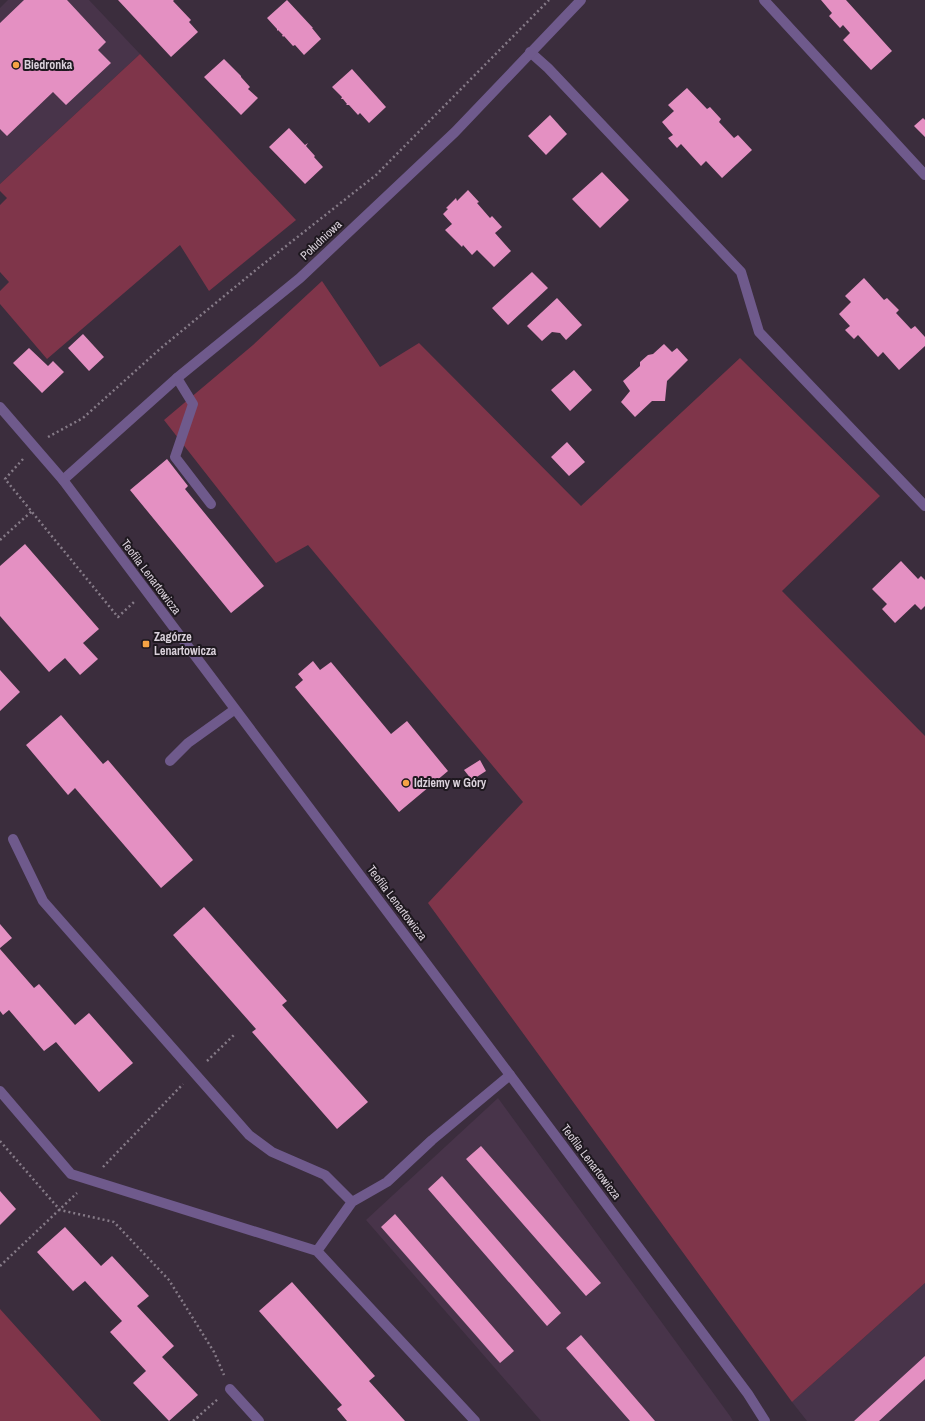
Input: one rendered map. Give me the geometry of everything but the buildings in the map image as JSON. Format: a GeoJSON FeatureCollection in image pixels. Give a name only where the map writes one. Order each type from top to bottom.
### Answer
{"type":"FeatureCollection","features":[{"type":"Feature","properties":{"kind":"street","name":"Południowa"},"geometry":{"type":"LineString","coordinates":[[63,480],[177,378],[300,278],[455,132],[581,0]]}},
{"type":"Feature","properties":{"kind":"street"},"geometry":{"type":"LineString","coordinates":[[764,0],[925,175]]}},
{"type":"Feature","properties":{"kind":"street"},"geometry":{"type":"LineString","coordinates":[[530,52],[553,73],[741,272],[759,332],[925,506]]}},
{"type":"Feature","properties":{"kind":"street"},"geometry":{"type":"LineString","coordinates":[[177,378],[193,404],[176,457],[211,504]]}},
{"type":"Feature","properties":{"kind":"street","name":"Teofila Lenartowicza"},"geometry":{"type":"LineString","coordinates":[[0,407],[63,480],[748,1394],[765,1421]]}},
{"type":"Feature","properties":{"kind":"street"},"geometry":{"type":"LineString","coordinates":[[170,761],[188,743],[234,710]]}},
{"type":"Feature","properties":{"kind":"street"},"geometry":{"type":"LineString","coordinates":[[13,839],[43,901],[249,1135],[272,1152],[325,1175],[352,1202]]}},
{"type":"Feature","properties":{"kind":"street"},"geometry":{"type":"LineString","coordinates":[[317,1251],[352,1202],[387,1182],[432,1140],[510,1075]]}},
{"type":"Feature","properties":{"kind":"street"},"geometry":{"type":"LineString","coordinates":[[0,1091],[71,1174],[317,1251],[475,1421]]}},
{"type":"Feature","properties":{"kind":"street"},"geometry":{"type":"LineString","coordinates":[[230,1389],[260,1421]]}},
{"type":"Feature","properties":{"kind":"path"},"geometry":{"type":"LineString","coordinates":[[46,438],[83,418],[179,333],[376,175],[549,0]]}},
{"type":"Feature","properties":{"kind":"path"},"geometry":{"type":"LineString","coordinates":[[5,479],[118,617]]}},
{"type":"Feature","properties":{"kind":"path"},"geometry":{"type":"LineString","coordinates":[[0,540],[32,511]]}},
{"type":"Feature","properties":{"kind":"path"},"geometry":{"type":"LineString","coordinates":[[0,1266],[60,1210],[195,1072],[234,1035]]}},
{"type":"Feature","properties":{"kind":"path"},"geometry":{"type":"LineString","coordinates":[[0,1141],[60,1210],[114,1222],[168,1280],[214,1352],[230,1389],[193,1421]]}},
{"type":"Feature","properties":{"kind":"path"},"geometry":{"type":"LineString","coordinates":[[197,1417],[200,1421]]}},
{"type":"Feature","properties":{"kind":"shaded area"},"geometry":{"type":"Polygon","coordinates":[[[8,0],[89,0],[140,54],[0,184],[0,8],[8,0]]]}},
{"type":"Feature","properties":{"kind":"shaded area"},"geometry":{"type":"Polygon","coordinates":[[[140,54],[296,220],[209,291],[180,245],[47,359],[0,304],[0,291],[9,282],[0,272],[0,205],[7,198],[0,191],[0,184],[140,54]]]}},
{"type":"Feature","properties":{"kind":"shaded area"},"geometry":{"type":"Polygon","coordinates":[[[322,281],[380,367],[419,343],[581,506],[740,358],[880,496],[782,591],[925,736],[925,1283],[792,1402],[428,903],[523,802],[308,545],[276,563],[164,420],[253,345],[322,281]]]}},
{"type":"Feature","properties":{"kind":"shaded area"},"geometry":{"type":"Polygon","coordinates":[[[498,1098],[733,1421],[541,1421],[366,1220],[498,1098]]]}},
{"type":"Feature","properties":{"kind":"shaded area"},"geometry":{"type":"Polygon","coordinates":[[[925,1283],[925,1421],[807,1421],[792,1402],[925,1283]]]}},
{"type":"Feature","properties":{"kind":"shaded area"},"geometry":{"type":"Polygon","coordinates":[[[0,1309],[101,1421],[0,1421],[0,1309]]]}},
{"type":"Feature","properties":{"kind":"place","name":"Biedronka"},"geometry":{"type":"Point","coordinates":[16,65]}},
{"type":"Feature","properties":{"kind":"place","name":"Zagórze Lenartowicza"},"geometry":{"type":"Point","coordinates":[146,644]}},
{"type":"Feature","properties":{"kind":"place","name":"Idziemy w Góry"},"geometry":{"type":"Point","coordinates":[406,783]}}]}
